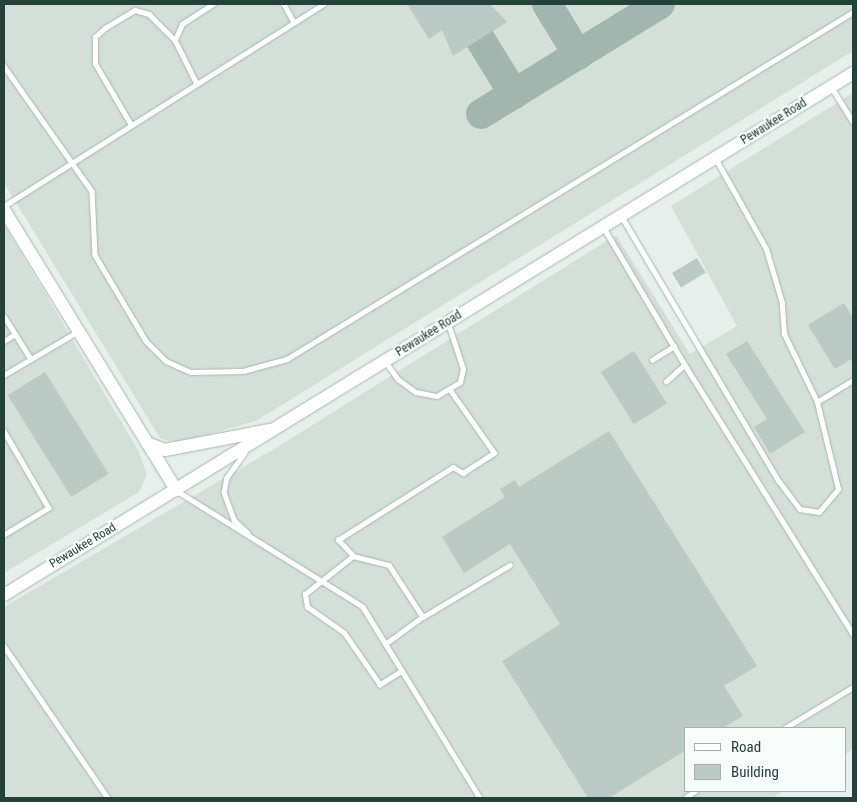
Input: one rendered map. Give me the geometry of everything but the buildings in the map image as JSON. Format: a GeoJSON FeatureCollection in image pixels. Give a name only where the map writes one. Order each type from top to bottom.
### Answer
{"type":"FeatureCollection","features":[{"type":"Feature","properties":{"kind":"main road","name":"Pewaukee Road"},"geometry":{"type":"LineString","coordinates":[[4,595],[853,73]]}},
{"type":"Feature","properties":{"kind":"main road"},"geometry":{"type":"LineString","coordinates":[[4,210],[77,332],[176,490]]}},
{"type":"Feature","properties":{"kind":"main road"},"geometry":{"type":"LineString","coordinates":[[144,441],[166,450],[275,429]]}},
{"type":"Feature","properties":{"kind":"lane"},"geometry":{"type":"LineString","coordinates":[[175,40],[182,24],[213,4]]}},
{"type":"Feature","properties":{"kind":"lane"},"geometry":{"type":"LineString","coordinates":[[284,4],[294,22]]}},
{"type":"Feature","properties":{"kind":"lane"},"geometry":{"type":"LineString","coordinates":[[4,206],[323,4]]}},
{"type":"Feature","properties":{"kind":"lane"},"geometry":{"type":"LineString","coordinates":[[131,125],[95,64],[95,37],[136,10],[149,14],[175,40],[196,84]]}},
{"type":"Feature","properties":{"kind":"lane"},"geometry":{"type":"LineString","coordinates":[[4,66],[73,162],[95,200],[95,255],[156,353],[191,372],[268,368],[853,12]]}},
{"type":"Feature","properties":{"kind":"lane"},"geometry":{"type":"LineString","coordinates":[[831,86],[853,120]]}},
{"type":"Feature","properties":{"kind":"lane"},"geometry":{"type":"LineString","coordinates":[[621,216],[779,481],[800,509],[819,512],[838,489],[817,402],[784,334],[782,303],[766,249],[715,158]]}},
{"type":"Feature","properties":{"kind":"lane"},"geometry":{"type":"LineString","coordinates":[[603,227],[685,365],[853,634]]}},
{"type":"Feature","properties":{"kind":"lane"},"geometry":{"type":"LineString","coordinates":[[4,316],[31,359]]}},
{"type":"Feature","properties":{"kind":"lane"},"geometry":{"type":"LineString","coordinates":[[385,361],[398,380],[416,392],[437,396],[460,382],[463,369],[448,323]]}},
{"type":"Feature","properties":{"kind":"lane"},"geometry":{"type":"LineString","coordinates":[[4,376],[77,332]]}},
{"type":"Feature","properties":{"kind":"lane"},"geometry":{"type":"LineString","coordinates":[[4,341],[15,334]]}},
{"type":"Feature","properties":{"kind":"lane"},"geometry":{"type":"LineString","coordinates":[[652,360],[674,346]]}},
{"type":"Feature","properties":{"kind":"lane"},"geometry":{"type":"LineString","coordinates":[[666,382],[685,365]]}},
{"type":"Feature","properties":{"kind":"lane"},"geometry":{"type":"LineString","coordinates":[[817,402],[853,380]]}},
{"type":"Feature","properties":{"kind":"lane"},"geometry":{"type":"LineString","coordinates":[[423,617],[389,565],[353,556],[338,540],[453,467],[463,473],[494,453],[448,389]]}},
{"type":"Feature","properties":{"kind":"lane"},"geometry":{"type":"LineString","coordinates":[[4,431],[49,508],[4,534]]}},
{"type":"Feature","properties":{"kind":"lane"},"geometry":{"type":"LineString","coordinates":[[258,542],[234,520],[224,492],[236,462],[263,437]]}},
{"type":"Feature","properties":{"kind":"lane"},"geometry":{"type":"LineString","coordinates":[[176,490],[258,542],[325,581],[363,607],[480,798]]}},
{"type":"Feature","properties":{"kind":"lane"},"geometry":{"type":"LineString","coordinates":[[353,556],[325,581],[305,594],[307,607],[344,633],[380,685],[402,671]]}},
{"type":"Feature","properties":{"kind":"lane"},"geometry":{"type":"LineString","coordinates":[[386,644],[423,617],[510,565]]}},
{"type":"Feature","properties":{"kind":"lane"},"geometry":{"type":"LineString","coordinates":[[4,646],[108,798]]}},
{"type":"Feature","properties":{"kind":"lane"},"geometry":{"type":"LineString","coordinates":[[787,727],[853,687]]}},
{"type":"Feature","properties":{"kind":"shaded area"},"geometry":{"type":"Polygon","coordinates":[[[4,4],[853,4],[853,51],[256,421],[177,443],[160,438],[4,183],[4,4]]]}},
{"type":"Feature","properties":{"kind":"shaded area"},"geometry":{"type":"Polygon","coordinates":[[[853,93],[853,749],[847,753],[847,727],[684,727],[684,792],[782,792],[772,798],[4,798],[4,607],[279,446],[616,235],[690,354],[737,326],[671,206],[853,93]]]}},
{"type":"Feature","properties":{"kind":"shaded area"},"geometry":{"type":"Polygon","coordinates":[[[4,224],[139,452],[147,475],[139,492],[4,573],[4,224]]]}},
{"type":"Feature","properties":{"kind":"taxiway"},"geometry":{"type":"LineString","coordinates":[[547,4],[578,55]]}},
{"type":"Feature","properties":{"kind":"taxiway"},"geometry":{"type":"LineString","coordinates":[[481,114],[660,4]]}},
{"type":"Feature","properties":{"kind":"taxiway"},"geometry":{"type":"LineString","coordinates":[[480,39],[514,94]]}}]}
